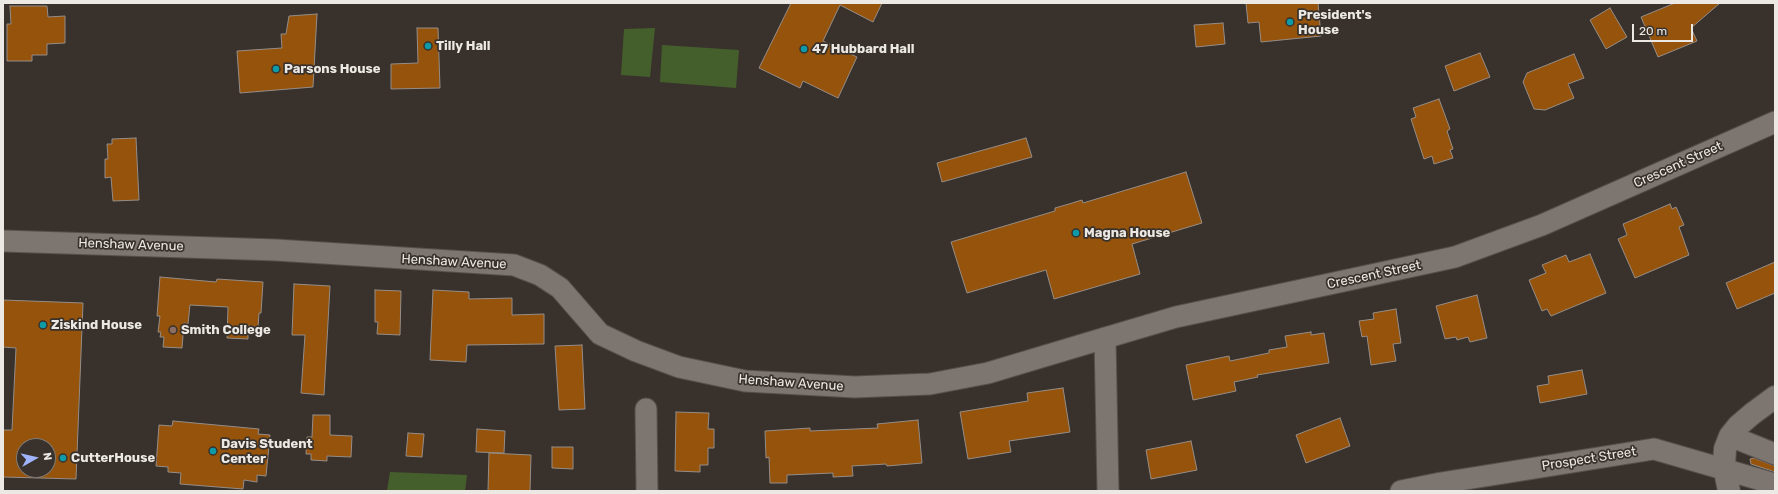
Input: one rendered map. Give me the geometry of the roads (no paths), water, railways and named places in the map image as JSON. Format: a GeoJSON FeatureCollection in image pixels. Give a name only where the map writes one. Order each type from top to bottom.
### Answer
{"type":"FeatureCollection","features":[{"type":"Feature","properties":{"kind":"main road"},"geometry":{"type":"LineString","coordinates":[[1729,491],[1724,466],[1725,449],[1730,436],[1747,418],[1775,397]]}},
{"type":"Feature","properties":{"kind":"street","name":"Crescent Street"},"geometry":{"type":"LineString","coordinates":[[1105,338],[1176,317],[1455,257],[1542,225],[1775,122]]}},
{"type":"Feature","properties":{"kind":"street","name":"Henshaw Avenue"},"geometry":{"type":"LineString","coordinates":[[3,241],[276,250],[514,265],[540,275],[560,288],[600,334],[636,351],[679,367],[745,381],[855,387],[930,384],[988,373],[1105,338]]}},
{"type":"Feature","properties":{"kind":"street"},"geometry":{"type":"LineString","coordinates":[[1105,338],[1108,491]]}},
{"type":"Feature","properties":{"kind":"street"},"geometry":{"type":"LineString","coordinates":[[646,408],[647,491]]}},
{"type":"Feature","properties":{"kind":"street"},"geometry":{"type":"LineString","coordinates":[[1730,436],[1775,454]]}},
{"type":"Feature","properties":{"kind":"street","name":"Prospect Street"},"geometry":{"type":"LineString","coordinates":[[1401,491],[1441,483],[1654,449],[1775,484]]}},
{"type":"Feature","properties":{"kind":"place","name":"President's House"},"geometry":{"type":"Point","coordinates":[1290,22]}},
{"type":"Feature","properties":{"kind":"place","name":"Tilly Hall"},"geometry":{"type":"Point","coordinates":[428,46]}},
{"type":"Feature","properties":{"kind":"place","name":"47 Hubbard Hall"},"geometry":{"type":"Point","coordinates":[804,49]}},
{"type":"Feature","properties":{"kind":"place","name":"Parsons House"},"geometry":{"type":"Point","coordinates":[276,69]}},
{"type":"Feature","properties":{"kind":"place","name":"Magna House"},"geometry":{"type":"Point","coordinates":[1076,233]}},
{"type":"Feature","properties":{"kind":"place","name":"Ziskind House"},"geometry":{"type":"Point","coordinates":[43,325]}},
{"type":"Feature","properties":{"kind":"place","name":"Smith College"},"geometry":{"type":"Point","coordinates":[173,330]}},
{"type":"Feature","properties":{"kind":"place","name":"Davis Student Center"},"geometry":{"type":"Point","coordinates":[213,451]}},
{"type":"Feature","properties":{"kind":"place","name":"CutterHouse"},"geometry":{"type":"Point","coordinates":[63,458]}}]}
